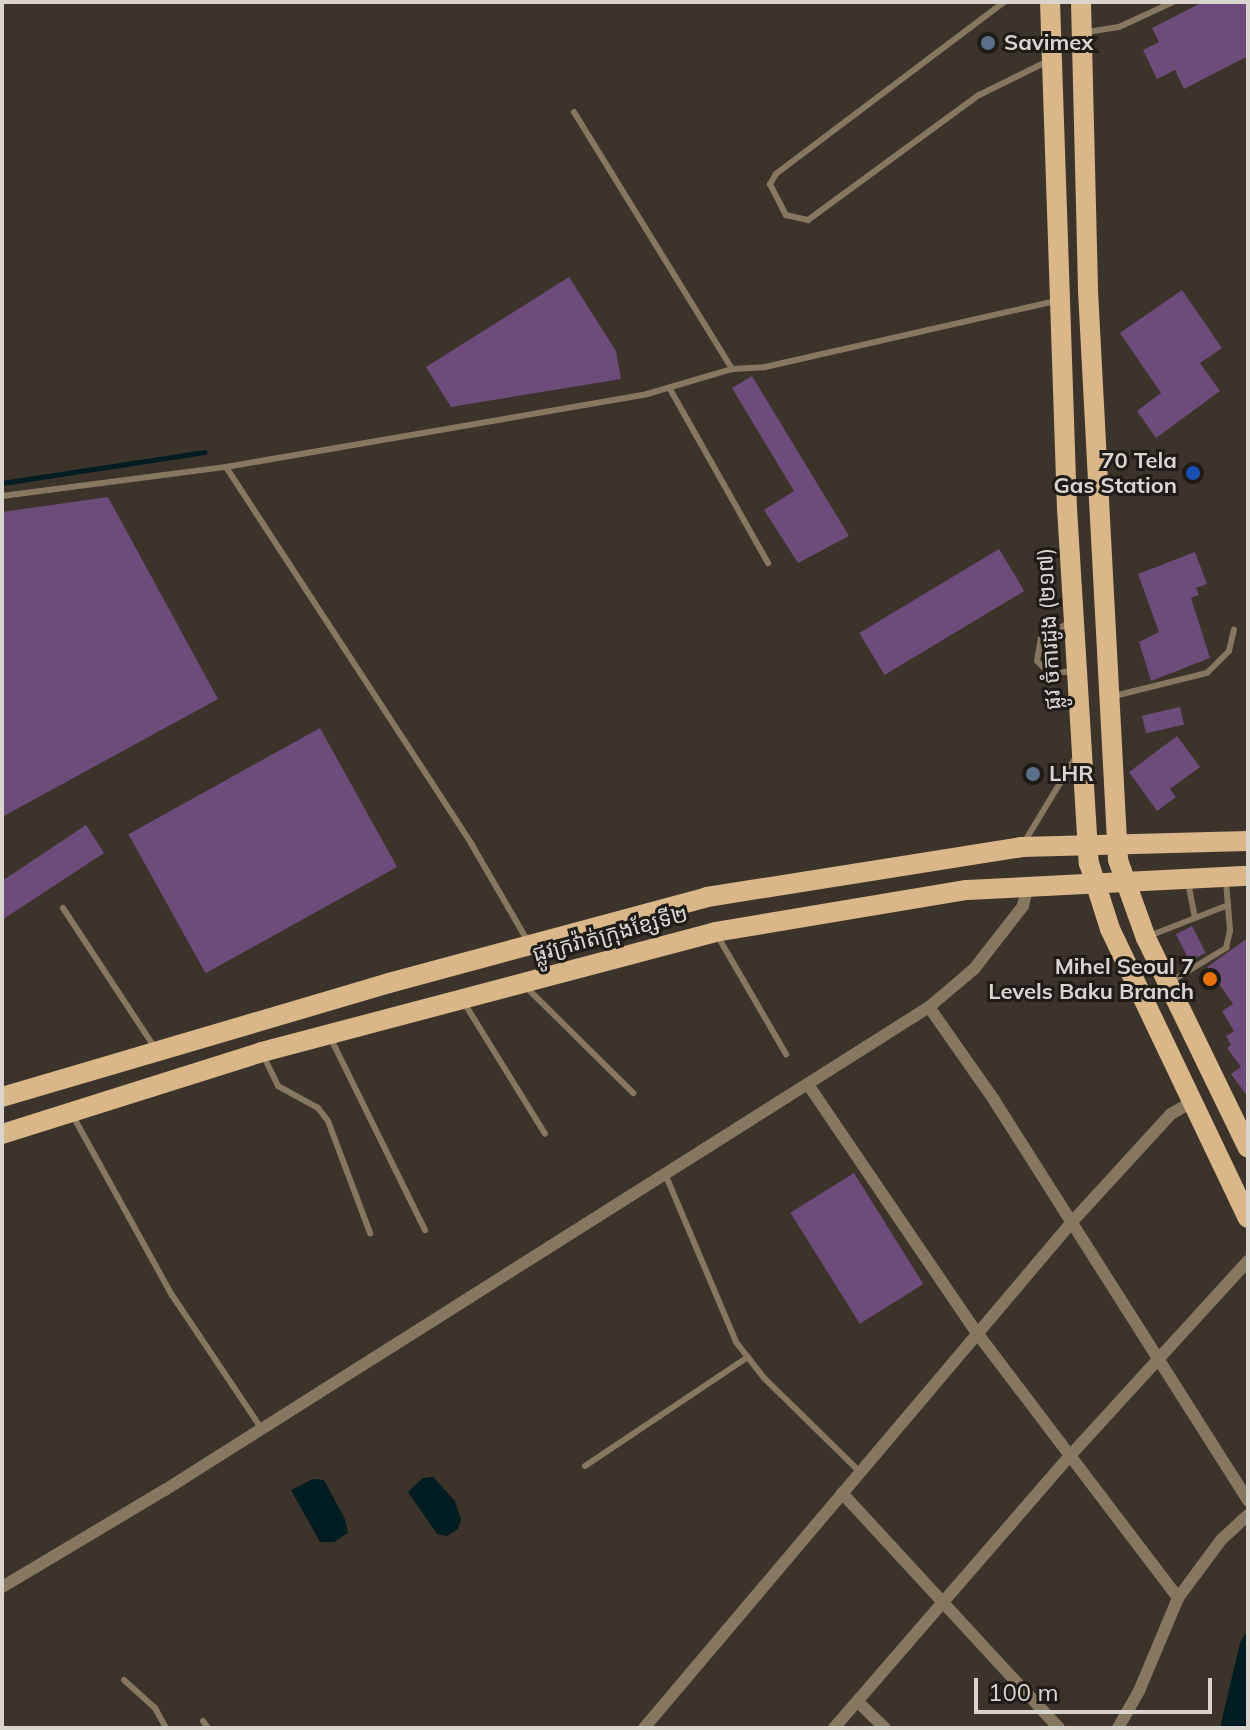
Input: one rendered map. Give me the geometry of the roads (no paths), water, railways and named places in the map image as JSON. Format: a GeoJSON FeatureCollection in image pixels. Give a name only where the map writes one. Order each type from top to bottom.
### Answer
{"type":"FeatureCollection","features":[{"type":"Feature","properties":{"kind":"main road","name":"ផ្លូវ ចំការដូង (២១៧)"},"geometry":{"type":"LineString","coordinates":[[1050,2],[1059,300],[1075,672],[1086,843],[1093,882],[1190,1103],[1248,1218]]}},
{"type":"Feature","properties":{"kind":"main road"},"geometry":{"type":"LineString","coordinates":[[1081,2],[1106,697],[1116,842],[1122,881],[1146,938],[1248,1148]]}},
{"type":"Feature","properties":{"kind":"main road"},"geometry":{"type":"LineString","coordinates":[[1056,190],[1086,188]]}},
{"type":"Feature","properties":{"kind":"main road","name":"ផ្លូវក្រវ៉ាត់ក្រុងខ្សែទី២"},"geometry":{"type":"LineString","coordinates":[[2,1097],[528,943],[707,897],[1021,847],[1116,842],[1248,841]]}},
{"type":"Feature","properties":{"kind":"main road","name":"ផ្លូវក្រវ៉ាត់ក្រុងខ្សែទី២"},"geometry":{"type":"LineString","coordinates":[[2,1134],[262,1052],[715,932],[1028,885],[1248,876]]}},
{"type":"Feature","properties":{"kind":"main road"},"geometry":{"type":"LineString","coordinates":[[389,983],[399,1015]]}},
{"type":"Feature","properties":{"kind":"street"},"geometry":{"type":"LineString","coordinates":[[2,1587],[666,1176],[929,1007],[974,969],[1023,906],[1028,885]]}},
{"type":"Feature","properties":{"kind":"street"},"geometry":{"type":"LineString","coordinates":[[929,1007],[1248,1501]]}},
{"type":"Feature","properties":{"kind":"street"},"geometry":{"type":"LineString","coordinates":[[809,1086],[977,1333],[1068,1458],[1178,1598]]}},
{"type":"Feature","properties":{"kind":"street"},"geometry":{"type":"LineString","coordinates":[[644,1728],[1071,1223],[1171,1114],[1190,1103]]}},
{"type":"Feature","properties":{"kind":"street"},"geometry":{"type":"LineString","coordinates":[[834,1728],[1068,1458],[1248,1261]]}},
{"type":"Feature","properties":{"kind":"street"},"geometry":{"type":"LineString","coordinates":[[842,1493],[1059,1728]]}},
{"type":"Feature","properties":{"kind":"street"},"geometry":{"type":"LineString","coordinates":[[1118,1728],[1139,1691],[1178,1598],[1221,1540],[1248,1515]]}},
{"type":"Feature","properties":{"kind":"street"},"geometry":{"type":"LineString","coordinates":[[858,1702],[885,1728]]}},
{"type":"Feature","properties":{"kind":"lane"},"geometry":{"type":"LineString","coordinates":[[1004,2],[776,174],[770,184],[786,215],[808,220],[979,95],[1052,60]]}},
{"type":"Feature","properties":{"kind":"lane"},"geometry":{"type":"LineString","coordinates":[[1082,33],[1119,27],[1173,2]]}},
{"type":"Feature","properties":{"kind":"lane"},"geometry":{"type":"LineString","coordinates":[[574,112],[732,369]]}},
{"type":"Feature","properties":{"kind":"lane"},"geometry":{"type":"LineString","coordinates":[[2,496],[226,467],[670,389],[732,369],[765,367],[1059,300]]}},
{"type":"Feature","properties":{"kind":"lane"},"geometry":{"type":"LineString","coordinates":[[670,389],[768,563]]}},
{"type":"Feature","properties":{"kind":"lane"},"geometry":{"type":"LineString","coordinates":[[226,467],[472,845],[528,943]]}},
{"type":"Feature","properties":{"kind":"lane"},"geometry":{"type":"LineString","coordinates":[[1073,622],[1041,638],[1037,661],[1048,672],[1075,672]]}},
{"type":"Feature","properties":{"kind":"lane"},"geometry":{"type":"LineString","coordinates":[[1106,697],[1164,688],[1207,673],[1229,651],[1234,630]]}},
{"type":"Feature","properties":{"kind":"lane"},"geometry":{"type":"LineString","coordinates":[[1021,847],[1079,751]]}},
{"type":"Feature","properties":{"kind":"lane"},"geometry":{"type":"LineString","coordinates":[[1167,984],[1226,948],[1228,905],[1225,876]]}},
{"type":"Feature","properties":{"kind":"lane"},"geometry":{"type":"LineString","coordinates":[[1188,877],[1194,914]]}},
{"type":"Feature","properties":{"kind":"lane"},"geometry":{"type":"LineString","coordinates":[[1146,938],[1194,914],[1228,905]]}},
{"type":"Feature","properties":{"kind":"lane"},"geometry":{"type":"LineString","coordinates":[[63,908],[157,1051]]}},
{"type":"Feature","properties":{"kind":"lane"},"geometry":{"type":"LineString","coordinates":[[715,932],[786,1054]]}},
{"type":"Feature","properties":{"kind":"lane"},"geometry":{"type":"LineString","coordinates":[[521,982],[633,1093]]}},
{"type":"Feature","properties":{"kind":"lane"},"geometry":{"type":"LineString","coordinates":[[461,998],[545,1134]]}},
{"type":"Feature","properties":{"kind":"lane"},"geometry":{"type":"LineString","coordinates":[[329,1036],[425,1230]]}},
{"type":"Feature","properties":{"kind":"lane"},"geometry":{"type":"LineString","coordinates":[[262,1052],[278,1086],[318,1108],[328,1121],[370,1233]]}},
{"type":"Feature","properties":{"kind":"lane"},"geometry":{"type":"LineString","coordinates":[[71,1113],[172,1295],[261,1428]]}},
{"type":"Feature","properties":{"kind":"lane"},"geometry":{"type":"LineString","coordinates":[[666,1176],[736,1342],[860,1472]]}},
{"type":"Feature","properties":{"kind":"lane"},"geometry":{"type":"LineString","coordinates":[[585,1466],[748,1357]]}},
{"type":"Feature","properties":{"kind":"lane"},"geometry":{"type":"LineString","coordinates":[[124,1680],[155,1708],[166,1728]]}},
{"type":"Feature","properties":{"kind":"lane"},"geometry":{"type":"LineString","coordinates":[[203,1721],[208,1728]]}},
{"type":"Feature","properties":{"kind":"water"},"geometry":{"type":"Polygon","coordinates":[[[433,1477],[455,1501],[461,1519],[458,1529],[447,1536],[437,1534],[408,1492],[423,1478],[433,1477]]]}},
{"type":"Feature","properties":{"kind":"water"},"geometry":{"type":"Polygon","coordinates":[[[313,1479],[324,1480],[345,1519],[348,1533],[334,1542],[320,1542],[291,1490],[313,1479]]]}},
{"type":"Feature","properties":{"kind":"water"},"geometry":{"type":"Polygon","coordinates":[[[1248,1629],[1248,1728],[1220,1728],[1240,1643],[1248,1629]]]}},
{"type":"Feature","properties":{"kind":"waterway"},"geometry":{"type":"LineString","coordinates":[[2,483],[205,452]]}},
{"type":"Feature","properties":{"kind":"place","name":"Savimex"},"geometry":{"type":"Point","coordinates":[988,43]}},
{"type":"Feature","properties":{"kind":"place","name":"70 Tela Gas Station"},"geometry":{"type":"Point","coordinates":[1193,473]}},
{"type":"Feature","properties":{"kind":"place","name":"LHR"},"geometry":{"type":"Point","coordinates":[1033,774]}},
{"type":"Feature","properties":{"kind":"place","name":"Mihel Seoul 7 Levels Baku Branch"},"geometry":{"type":"Point","coordinates":[1210,979]}}]}
